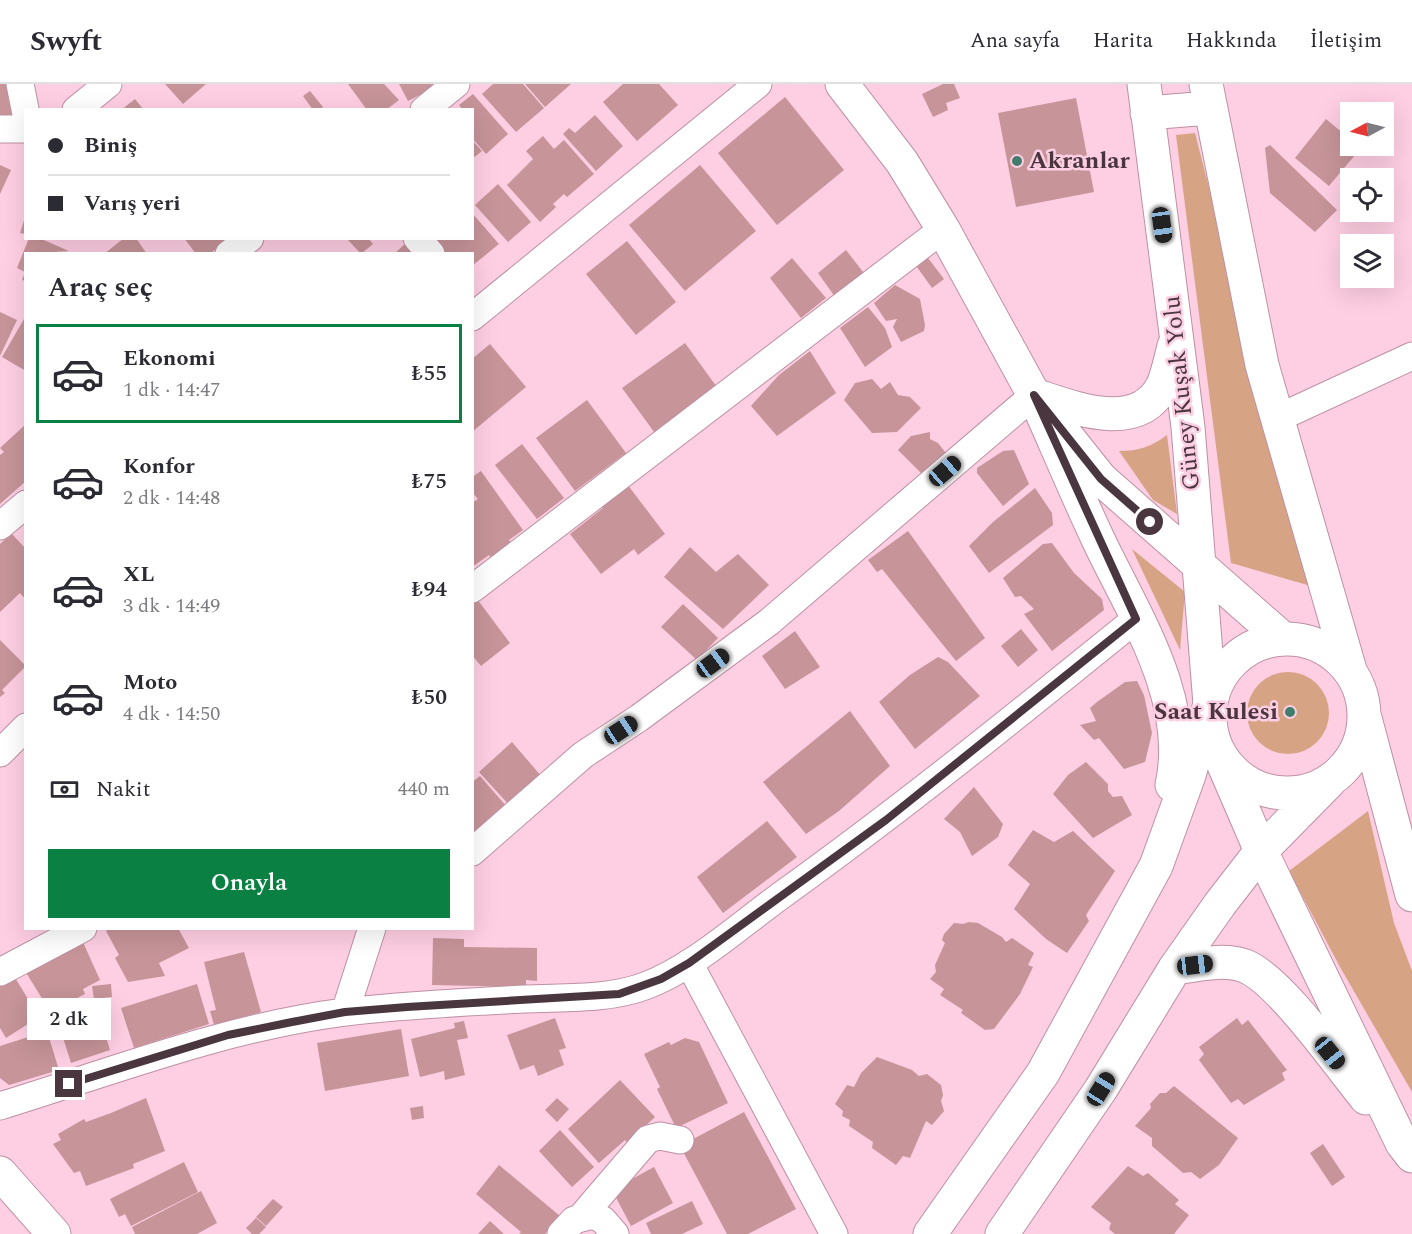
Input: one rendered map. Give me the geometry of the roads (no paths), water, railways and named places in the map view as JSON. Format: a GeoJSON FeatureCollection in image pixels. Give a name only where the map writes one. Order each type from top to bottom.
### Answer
{"type":"FeatureCollection","features":[{"type":"Feature","properties":{"kind":"main road"},"geometry":{"type":"LineString","coordinates":[[842,84],[902,162],[944,229],[1034,395],[1156,660],[1173,715],[1178,760],[1155,866]]}},
{"type":"Feature","properties":{"kind":"main road"},"geometry":{"type":"LineString","coordinates":[[1145,98],[1207,96],[1262,365],[1350,670],[1362,693],[1365,718],[1412,895]]}},
{"type":"Feature","properties":{"kind":"main road","name":"Güney Kuşak Yolu"},"geometry":{"type":"LineString","coordinates":[[1145,98],[1188,426],[1210,704]]}},
{"type":"Feature","properties":{"kind":"main road"},"geometry":{"type":"LineString","coordinates":[[1034,395],[1095,414],[1119,413],[1145,407],[1162,386],[1177,337]]}},
{"type":"Feature","properties":{"kind":"main road"},"geometry":{"type":"LineString","coordinates":[[1034,395],[1101,479],[1282,638]]}},
{"type":"Feature","properties":{"kind":"main road"},"geometry":{"type":"LineString","coordinates":[[930,1234],[1043,1072],[1155,866],[1189,775],[1219,679],[1235,658],[1257,644],[1282,638],[1308,640],[1332,651],[1350,670]]}},
{"type":"Feature","properties":{"kind":"main road"},"geometry":{"type":"LineString","coordinates":[[1210,704],[1211,729],[1219,754],[1261,851],[1407,1149]]}},
{"type":"Feature","properties":{"kind":"main road"},"geometry":{"type":"LineString","coordinates":[[1002,1234],[1101,1089],[1175,968],[1261,851],[1348,765],[1360,743],[1365,718]]}},
{"type":"Feature","properties":{"kind":"main road"},"geometry":{"type":"LineString","coordinates":[[1219,754],[1235,774],[1256,787],[1272,792],[1306,792],[1329,782]]}},
{"type":"Feature","properties":{"kind":"main road"},"geometry":{"type":"LineString","coordinates":[[1175,968],[1214,963],[1244,966],[1274,987],[1407,1149]]}},
{"type":"Feature","properties":{"kind":"main road"},"geometry":{"type":"LineString","coordinates":[[0,1173],[54,1234]]}},
{"type":"Feature","properties":{"kind":"street"},"geometry":{"type":"LineString","coordinates":[[20,84],[25,108]]}},
{"type":"Feature","properties":{"kind":"street"},"geometry":{"type":"LineString","coordinates":[[78,108],[108,84]]}},
{"type":"Feature","properties":{"kind":"street"},"geometry":{"type":"LineString","coordinates":[[426,108],[456,84]]}},
{"type":"Feature","properties":{"kind":"street"},"geometry":{"type":"LineString","coordinates":[[475,309],[758,84]]}},
{"type":"Feature","properties":{"kind":"street"},"geometry":{"type":"LineString","coordinates":[[0,129],[24,129]]}},
{"type":"Feature","properties":{"kind":"street"},"geometry":{"type":"LineString","coordinates":[[474,587],[944,229]]}},
{"type":"Feature","properties":{"kind":"street"},"geometry":{"type":"LineString","coordinates":[[232,252],[247,240]]}},
{"type":"Feature","properties":{"kind":"street"},"geometry":{"type":"LineString","coordinates":[[419,240],[428,252]]}},
{"type":"Feature","properties":{"kind":"street"},"geometry":{"type":"LineString","coordinates":[[1276,419],[1412,356]]}},
{"type":"Feature","properties":{"kind":"street"},"geometry":{"type":"LineString","coordinates":[[474,850],[584,755],[639,718],[769,622],[1034,395]]}},
{"type":"Feature","properties":{"kind":"street"},"geometry":{"type":"LineString","coordinates":[[0,526],[24,506]]}},
{"type":"Feature","properties":{"kind":"street"},"geometry":{"type":"LineString","coordinates":[[0,1106],[228,1035],[345,1012],[469,1002],[619,994],[661,979],[689,963],[886,820],[1136,619]]}},
{"type":"Feature","properties":{"kind":"street"},"geometry":{"type":"LineString","coordinates":[[0,753],[24,730]]}},
{"type":"Feature","properties":{"kind":"street"},"geometry":{"type":"LineString","coordinates":[[0,972],[79,930]]}},
{"type":"Feature","properties":{"kind":"street"},"geometry":{"type":"LineString","coordinates":[[345,1012],[371,930]]}},
{"type":"Feature","properties":{"kind":"street"},"geometry":{"type":"LineString","coordinates":[[689,963],[834,1234]]}},
{"type":"Feature","properties":{"kind":"street"},"geometry":{"type":"LineString","coordinates":[[561,1234],[574,1220],[584,1215],[648,1139],[660,1136],[680,1140]]}},
{"type":"Feature","properties":{"kind":"street"},"geometry":{"type":"LineString","coordinates":[[584,1215],[593,1215],[603,1220],[615,1234]]}},
{"type":"Feature","properties":{"kind":"place","name":"Akranlar"},"geometry":{"type":"Point","coordinates":[1017,161]}},
{"type":"Feature","properties":{"kind":"place","name":"Saat Kulesi"},"geometry":{"type":"Point","coordinates":[1290,712]}}]}
